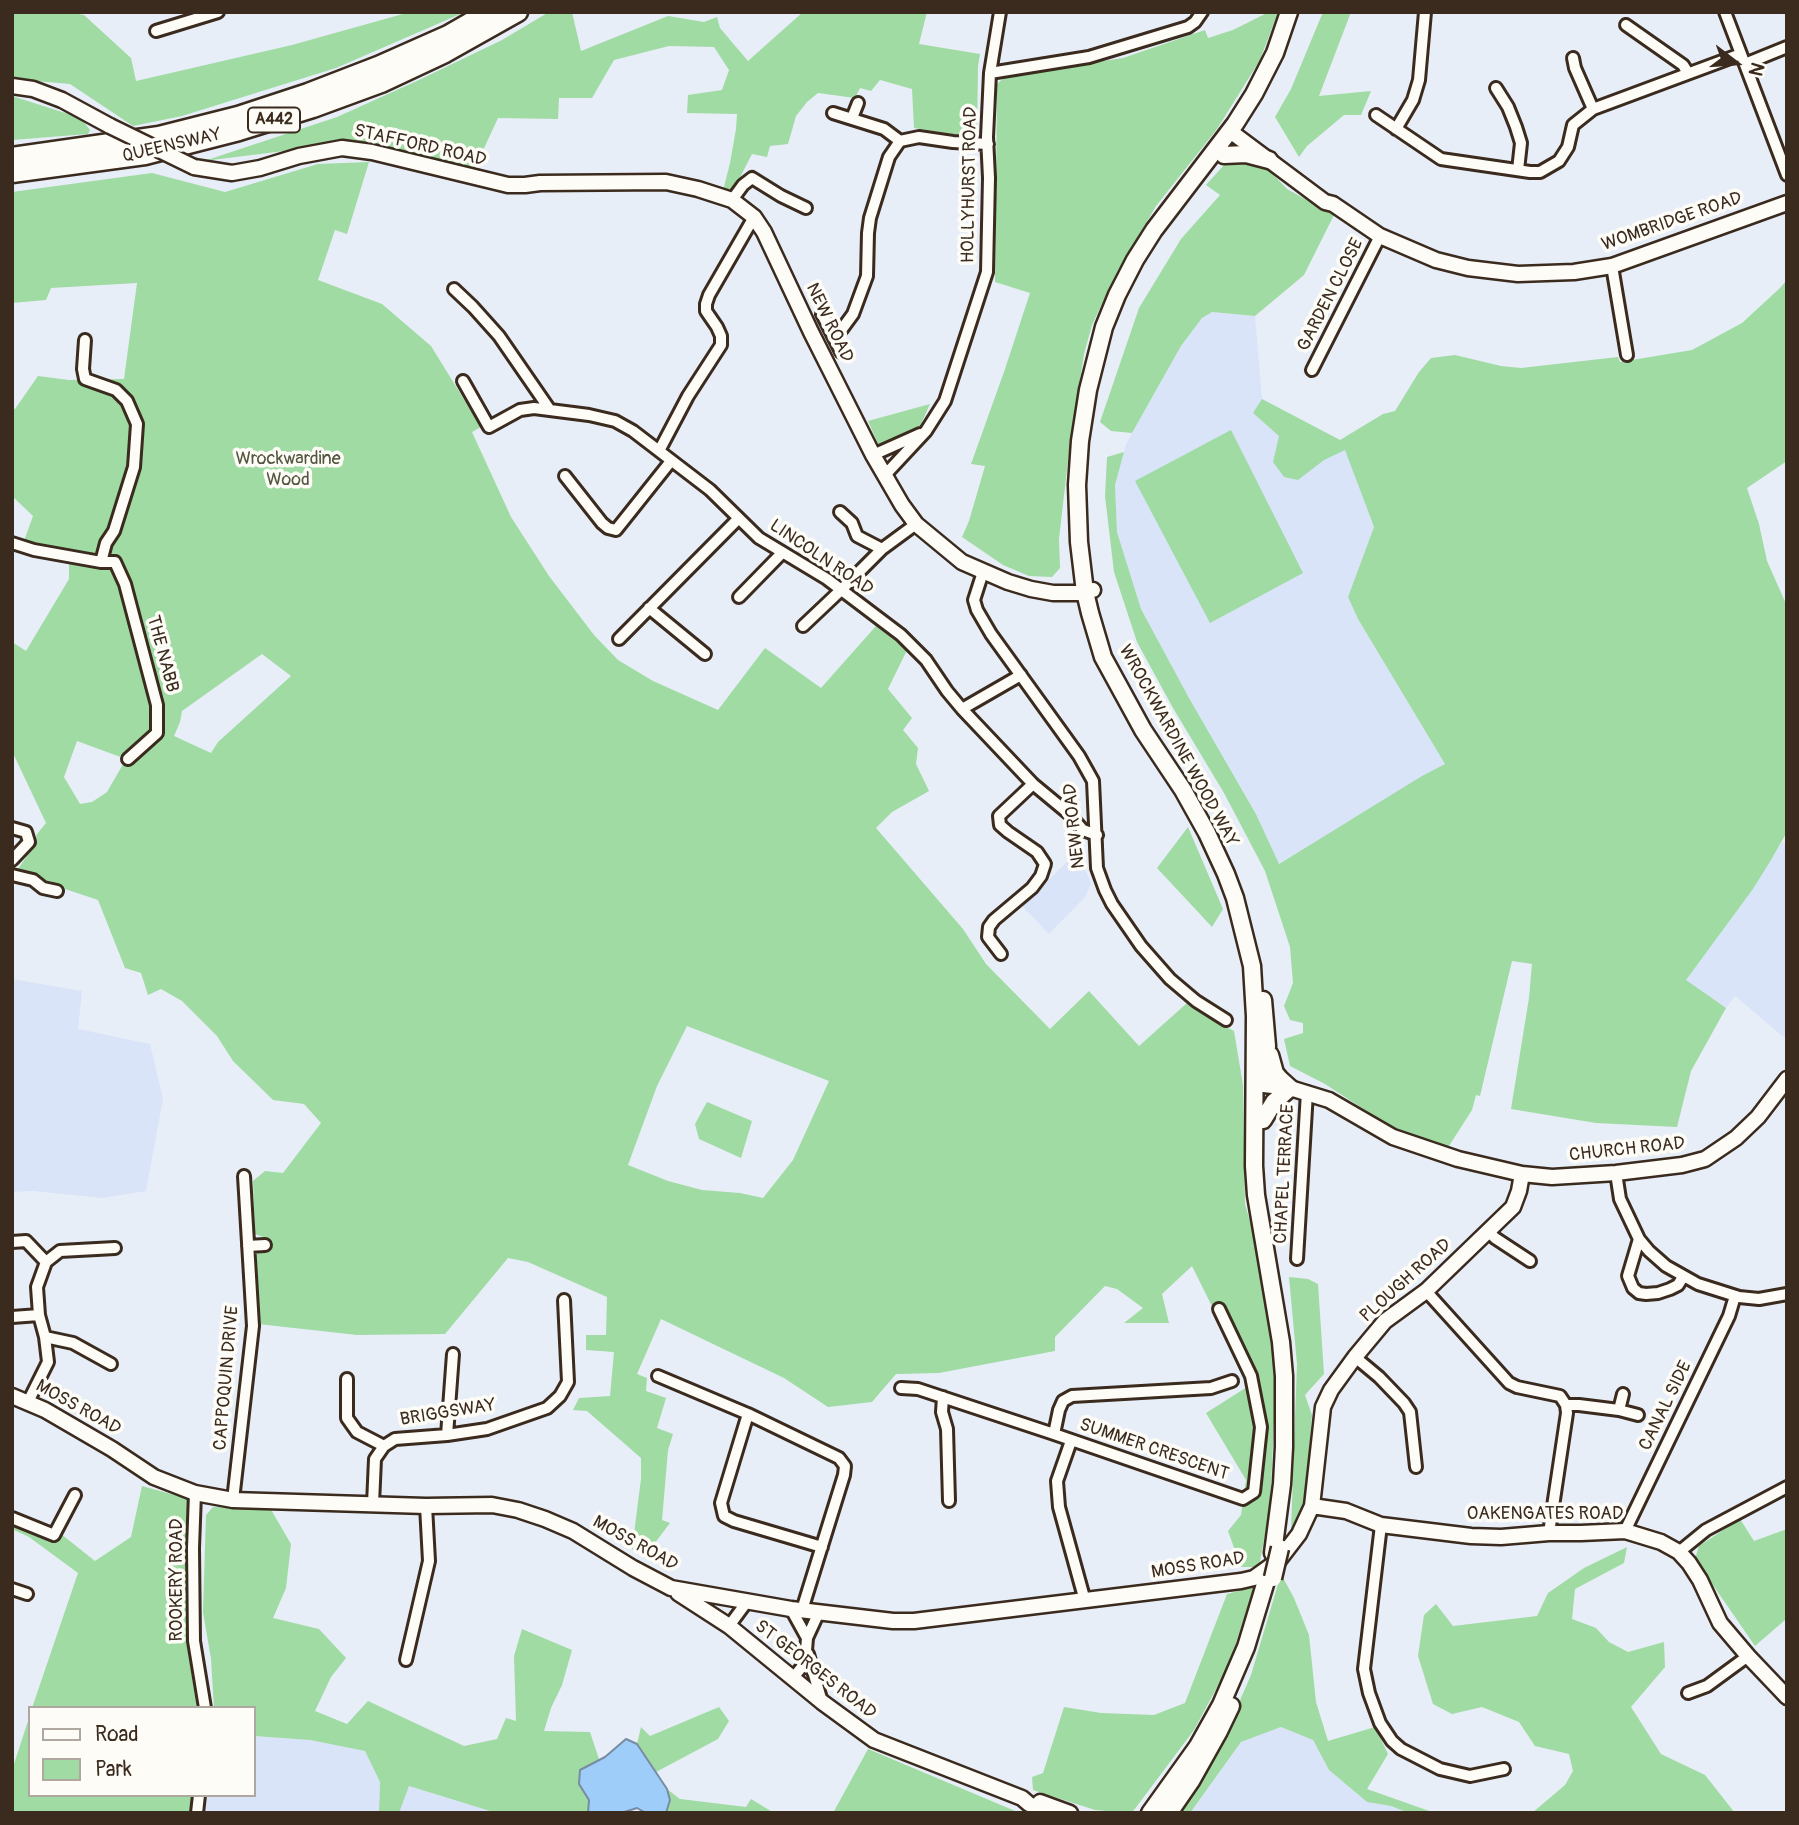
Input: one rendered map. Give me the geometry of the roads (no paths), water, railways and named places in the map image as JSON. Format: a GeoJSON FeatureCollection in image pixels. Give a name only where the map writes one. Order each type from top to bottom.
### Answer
{"type":"FeatureCollection","features":[{"type":"Feature","properties":{"kind":"highway","name":"QUEENSWAY"},"geometry":{"type":"LineString","coordinates":[[12,157],[159,136],[239,116],[378,66],[448,35],[488,12]]}},
{"type":"Feature","properties":{"kind":"highway","name":"QUEENSWAY"},"geometry":{"type":"LineString","coordinates":[[12,173],[145,155],[239,131],[313,108],[381,83],[445,53],[518,12]]}},
{"type":"Feature","properties":{"kind":"main road","name":"WROCKWARDINE WOOD WAY"},"geometry":{"type":"LineString","coordinates":[[1168,1813],[1191,1781],[1219,1731],[1258,1637],[1285,1517],[1291,1446],[1290,1352],[1264,1183],[1263,1120],[1254,989],[1248,947],[1235,898],[1207,832],[1143,730],[1104,657],[1087,604],[1090,570],[1085,490],[1088,441],[1107,344],[1120,306],[1141,264],[1223,155],[1269,65],[1289,12]]}},
{"type":"Feature","properties":{"kind":"main road","name":"WROCKWARDINE WOOD WAY"},"geometry":{"type":"LineString","coordinates":[[1276,1550],[1284,1460],[1284,1376],[1280,1331],[1256,1195],[1254,1166],[1260,1084],[1267,1046],[1266,1021],[1255,953],[1240,894],[1219,841],[1146,722],[1114,659],[1089,591],[1079,531],[1077,485],[1087,390],[1104,327],[1125,279],[1154,230],[1266,92],[1298,12]]}},
{"type":"Feature","properties":{"kind":"main road"},"geometry":{"type":"LineString","coordinates":[[1223,155],[1246,154],[1269,160]]}},
{"type":"Feature","properties":{"kind":"main road"},"geometry":{"type":"LineString","coordinates":[[1263,1120],[1274,1102],[1290,1087],[1275,1073],[1267,1046]]}},
{"type":"Feature","properties":{"kind":"main road","name":"WROCKWARDINE WOOD WAY"},"geometry":{"type":"LineString","coordinates":[[1150,1813],[1198,1746],[1221,1705],[1240,1665],[1270,1580]]}},
{"type":"Feature","properties":{"kind":"street"},"geometry":{"type":"LineString","coordinates":[[156,31],[218,12]]}},
{"type":"Feature","properties":{"kind":"street","name":"HOLLYHURST ROAD"},"geometry":{"type":"LineString","coordinates":[[885,475],[926,431],[945,401],[987,272],[990,73],[1000,12]]}},
{"type":"Feature","properties":{"kind":"street"},"geometry":{"type":"LineString","coordinates":[[990,73],[1089,57],[1188,27],[1202,12]]}},
{"type":"Feature","properties":{"kind":"street"},"geometry":{"type":"LineString","coordinates":[[1396,129],[1413,100],[1419,79],[1425,12]]}},
{"type":"Feature","properties":{"kind":"street"},"geometry":{"type":"LineString","coordinates":[[1725,12],[1787,175]]}},
{"type":"Feature","properties":{"kind":"street"},"geometry":{"type":"LineString","coordinates":[[1626,25],[1683,65],[1688,73]]}},
{"type":"Feature","properties":{"kind":"street"},"geometry":{"type":"LineString","coordinates":[[1376,115],[1441,159],[1540,172],[1559,162],[1567,147],[1573,125],[1593,108],[1688,73],[1787,47]]}},
{"type":"Feature","properties":{"kind":"street"},"geometry":{"type":"LineString","coordinates":[[1573,58],[1593,108]]}},
{"type":"Feature","properties":{"kind":"street","name":"STAFFORD ROAD"},"geometry":{"type":"LineString","coordinates":[[12,86],[33,89],[56,97],[194,166],[232,173],[342,148],[372,152],[508,185],[666,182],[712,194]]}},
{"type":"Feature","properties":{"kind":"street"},"geometry":{"type":"LineString","coordinates":[[1496,88],[1508,107],[1521,143],[1518,170]]}},
{"type":"Feature","properties":{"kind":"street"},"geometry":{"type":"LineString","coordinates":[[852,118],[858,103]]}},
{"type":"Feature","properties":{"kind":"street"},"geometry":{"type":"LineString","coordinates":[[833,113],[884,129],[900,141]]}},
{"type":"Feature","properties":{"kind":"street","name":"WOMBRIDGE ROAD"},"geometry":{"type":"LineString","coordinates":[[1236,130],[1269,160],[1325,202],[1333,204],[1380,236],[1436,260],[1468,268],[1518,274],[1574,272],[1612,266],[1787,202]]}},
{"type":"Feature","properties":{"kind":"street","name":"WOMBRIDGE ROAD"},"geometry":{"type":"LineString","coordinates":[[1236,130],[1329,197],[1333,204]]}},
{"type":"Feature","properties":{"kind":"street"},"geometry":{"type":"LineString","coordinates":[[832,335],[842,329],[853,314],[867,276],[870,218],[889,157],[900,141],[919,137],[988,144]]}},
{"type":"Feature","properties":{"kind":"street"},"geometry":{"type":"LineString","coordinates":[[732,200],[752,178],[780,196],[806,208]]}},
{"type":"Feature","properties":{"kind":"street","name":"NEW ROAD"},"geometry":{"type":"LineString","coordinates":[[712,194],[732,200],[754,216],[764,232],[873,455],[916,524],[962,562],[1008,582],[1043,592],[1089,591]]}},
{"type":"Feature","properties":{"kind":"street"},"geometry":{"type":"LineString","coordinates":[[659,451],[688,396],[721,345],[721,335],[706,312],[706,304],[754,216]]}},
{"type":"Feature","properties":{"kind":"street","name":"GARDEN CLOSE"},"geometry":{"type":"LineString","coordinates":[[1312,370],[1380,236]]}},
{"type":"Feature","properties":{"kind":"street"},"geometry":{"type":"LineString","coordinates":[[1612,266],[1627,355]]}},
{"type":"Feature","properties":{"kind":"street"},"geometry":{"type":"LineString","coordinates":[[462,291],[499,336],[550,410]]}},
{"type":"Feature","properties":{"kind":"street"},"geometry":{"type":"LineString","coordinates":[[822,314],[841,352]]}},
{"type":"Feature","properties":{"kind":"street"},"geometry":{"type":"LineString","coordinates":[[12,543],[34,550],[101,562],[106,543],[114,531],[134,467],[137,424],[127,401],[116,390],[85,379],[85,340]]}},
{"type":"Feature","properties":{"kind":"street","name":"LINCOLN ROAD"},"geometry":{"type":"LineString","coordinates":[[463,381],[489,427],[520,410],[534,408],[615,421],[633,431],[710,490],[759,538],[814,570],[901,635],[916,649],[962,709],[1033,784],[1068,813],[1083,830],[1097,835]]}},
{"type":"Feature","properties":{"kind":"street"},"geometry":{"type":"LineString","coordinates":[[873,455],[926,431]]}},
{"type":"Feature","properties":{"kind":"street"},"geometry":{"type":"LineString","coordinates":[[565,475],[602,523],[616,530],[671,461]]}},
{"type":"Feature","properties":{"kind":"street"},"geometry":{"type":"LineString","coordinates":[[840,512],[852,523],[857,536],[882,549]]}},
{"type":"Feature","properties":{"kind":"street"},"geometry":{"type":"LineString","coordinates":[[619,639],[738,519]]}},
{"type":"Feature","properties":{"kind":"street"},"geometry":{"type":"LineString","coordinates":[[803,626],[882,549],[916,524]]}},
{"type":"Feature","properties":{"kind":"street"},"geometry":{"type":"LineString","coordinates":[[739,597],[782,553]]}},
{"type":"Feature","properties":{"kind":"street","name":"THE NABB"},"geometry":{"type":"LineString","coordinates":[[101,562],[114,562],[125,584],[157,705],[157,733],[128,759]]}},
{"type":"Feature","properties":{"kind":"street","name":"NEW ROAD"},"geometry":{"type":"LineString","coordinates":[[983,572],[974,600],[976,610],[1093,780],[1098,874],[1105,890],[1124,924],[1170,979],[1201,1005],[1226,1020]]}},
{"type":"Feature","properties":{"kind":"street"},"geometry":{"type":"LineString","coordinates":[[649,608],[705,654]]}},
{"type":"Feature","properties":{"kind":"street"},"geometry":{"type":"LineString","coordinates":[[962,709],[1021,675]]}},
{"type":"Feature","properties":{"kind":"street"},"geometry":{"type":"LineString","coordinates":[[1001,954],[988,937],[989,927],[1032,888],[1041,876],[1045,864],[1037,852],[1000,825],[999,816],[1033,784]]}},
{"type":"Feature","properties":{"kind":"street"},"geometry":{"type":"LineString","coordinates":[[12,828],[26,832],[29,842],[12,860]]}},
{"type":"Feature","properties":{"kind":"street"},"geometry":{"type":"LineString","coordinates":[[12,875],[33,880],[43,888],[57,891]]}},
{"type":"Feature","properties":{"kind":"street","name":"CHURCH ROAD"},"geometry":{"type":"LineString","coordinates":[[1522,1174],[1552,1177],[1616,1173],[1682,1165],[1705,1159],[1736,1138],[1758,1118],[1787,1079]]}},
{"type":"Feature","properties":{"kind":"street"},"geometry":{"type":"LineString","coordinates":[[1260,1084],[1307,1092],[1338,1104],[1392,1137],[1458,1159],[1522,1174]]}},
{"type":"Feature","properties":{"kind":"street","name":"CHAPEL TERRACE"},"geometry":{"type":"LineString","coordinates":[[1297,1259],[1307,1092]]}},
{"type":"Feature","properties":{"kind":"street"},"geometry":{"type":"LineString","coordinates":[[1616,1173],[1620,1199],[1639,1239],[1666,1266],[1683,1277],[1737,1296],[1759,1299],[1787,1294]]}},
{"type":"Feature","properties":{"kind":"street","name":"PLOUGH ROAD"},"geometry":{"type":"LineString","coordinates":[[1312,1506],[1323,1407],[1331,1390],[1354,1357],[1385,1321],[1426,1291],[1513,1207],[1522,1174]]}},
{"type":"Feature","properties":{"kind":"street","name":"CAPPOQUIN DRIVE"},"geometry":{"type":"LineString","coordinates":[[233,1500],[253,1326],[244,1176]]}},
{"type":"Feature","properties":{"kind":"street"},"geometry":{"type":"LineString","coordinates":[[1489,1232],[1530,1261]]}},
{"type":"Feature","properties":{"kind":"street"},"geometry":{"type":"LineString","coordinates":[[1639,1239],[1628,1276],[1633,1288],[1639,1293],[1658,1293],[1678,1284],[1683,1277]]}},
{"type":"Feature","properties":{"kind":"street"},"geometry":{"type":"LineString","coordinates":[[12,1242],[26,1241],[46,1262]]}},
{"type":"Feature","properties":{"kind":"street"},"geometry":{"type":"LineString","coordinates":[[248,1245],[265,1245]]}},
{"type":"Feature","properties":{"kind":"street"},"geometry":{"type":"LineString","coordinates":[[28,1402],[48,1362],[37,1287],[46,1262],[60,1251],[115,1248]]}},
{"type":"Feature","properties":{"kind":"street"},"geometry":{"type":"LineString","coordinates":[[1426,1291],[1509,1383],[1560,1396],[1566,1405],[1549,1533]]}},
{"type":"Feature","properties":{"kind":"street","name":"CANAL SIDE"},"geometry":{"type":"LineString","coordinates":[[1625,1531],[1737,1296]]}},
{"type":"Feature","properties":{"kind":"street","name":"BRIGGSWAY"},"geometry":{"type":"LineString","coordinates":[[373,1504],[375,1459],[384,1446],[395,1438],[487,1429],[547,1408],[560,1396],[568,1382],[564,1300]]}},
{"type":"Feature","properties":{"kind":"street","name":"SUMMER CRESCENT"},"geometry":{"type":"LineString","coordinates":[[901,1388],[918,1389],[943,1397],[1243,1499],[1254,1492],[1261,1427],[1251,1376],[1219,1308]]}},
{"type":"Feature","properties":{"kind":"street"},"geometry":{"type":"LineString","coordinates":[[12,1317],[39,1315]]}},
{"type":"Feature","properties":{"kind":"street"},"geometry":{"type":"LineString","coordinates":[[45,1338],[73,1343],[111,1364]]}},
{"type":"Feature","properties":{"kind":"street"},"geometry":{"type":"LineString","coordinates":[[447,1435],[453,1354]]}},
{"type":"Feature","properties":{"kind":"street"},"geometry":{"type":"LineString","coordinates":[[1354,1357],[1379,1377],[1404,1402],[1410,1412],[1416,1467]]}},
{"type":"Feature","properties":{"kind":"street"},"geometry":{"type":"LineString","coordinates":[[658,1376],[748,1414],[839,1458],[845,1466],[822,1547],[796,1610],[807,1638],[807,1651],[805,1663],[793,1678]]}},
{"type":"Feature","properties":{"kind":"street"},"geometry":{"type":"LineString","coordinates":[[347,1378],[347,1418],[357,1432],[384,1446]]}},
{"type":"Feature","properties":{"kind":"street","name":"SUMMER CRESCENT"},"geometry":{"type":"LineString","coordinates":[[1054,1434],[1063,1401],[1072,1396],[1211,1388],[1232,1381]]}},
{"type":"Feature","properties":{"kind":"street"},"geometry":{"type":"LineString","coordinates":[[1619,1410],[1623,1394]]}},
{"type":"Feature","properties":{"kind":"street","name":"MOSS ROAD"},"geometry":{"type":"LineString","coordinates":[[12,1396],[28,1402],[112,1449],[154,1477],[195,1493],[233,1500],[426,1506],[492,1505],[518,1510],[573,1531],[671,1588],[796,1610],[914,1622],[1254,1578],[1279,1560],[1299,1534],[1312,1506]]}},
{"type":"Feature","properties":{"kind":"street"},"geometry":{"type":"LineString","coordinates":[[943,1397],[942,1412],[947,1429],[948,1501]]}},
{"type":"Feature","properties":{"kind":"street"},"geometry":{"type":"LineString","coordinates":[[1566,1405],[1619,1410],[1638,1415]]}},
{"type":"Feature","properties":{"kind":"street"},"geometry":{"type":"LineString","coordinates":[[748,1414],[721,1503],[724,1516],[822,1547]]}},
{"type":"Feature","properties":{"kind":"street"},"geometry":{"type":"LineString","coordinates":[[1071,1441],[1057,1481],[1059,1507],[1085,1601]]}},
{"type":"Feature","properties":{"kind":"street"},"geometry":{"type":"LineString","coordinates":[[1679,1552],[1706,1530],[1787,1488]]}},
{"type":"Feature","properties":{"kind":"street","name":"ROOKERY ROAD"},"geometry":{"type":"LineString","coordinates":[[195,1493],[194,1641],[205,1706]]}},
{"type":"Feature","properties":{"kind":"street"},"geometry":{"type":"LineString","coordinates":[[12,1518],[54,1535],[75,1495]]}},
{"type":"Feature","properties":{"kind":"street"},"geometry":{"type":"LineString","coordinates":[[406,1660],[429,1561],[426,1506]]}},
{"type":"Feature","properties":{"kind":"street","name":"OAKENGATES ROAD"},"geometry":{"type":"LineString","coordinates":[[1312,1506],[1346,1511],[1381,1525],[1471,1536],[1625,1531],[1661,1542],[1679,1552],[1689,1563],[1720,1623],[1787,1697]]}},
{"type":"Feature","properties":{"kind":"street"},"geometry":{"type":"LineString","coordinates":[[1381,1525],[1364,1669],[1380,1723],[1401,1749],[1440,1769],[1470,1776],[1504,1769]]}},
{"type":"Feature","properties":{"kind":"street","name":"ST GEORGES ROAD"},"geometry":{"type":"LineString","coordinates":[[671,1588],[729,1626],[822,1702],[874,1740],[1022,1798],[1070,1813]]}},
{"type":"Feature","properties":{"kind":"street"},"geometry":{"type":"LineString","coordinates":[[12,1589],[27,1594]]}},
{"type":"Feature","properties":{"kind":"street"},"geometry":{"type":"LineString","coordinates":[[729,1626],[746,1602]]}},
{"type":"Feature","properties":{"kind":"street"},"geometry":{"type":"LineString","coordinates":[[807,1638],[820,1612]]}},
{"type":"Feature","properties":{"kind":"street"},"geometry":{"type":"LineString","coordinates":[[807,1651],[822,1702]]}},
{"type":"Feature","properties":{"kind":"street"},"geometry":{"type":"LineString","coordinates":[[1688,1693],[1707,1686],[1748,1656]]}},
{"type":"Feature","properties":{"kind":"street","name":"ST GEORGES ROAD"},"geometry":{"type":"LineString","coordinates":[[1022,1798],[1048,1813]]}},
{"type":"Feature","properties":{"kind":"water"},"geometry":{"type":"Polygon","coordinates":[[[626,1739],[637,1744],[667,1789],[670,1800],[666,1813],[646,1813],[637,1808],[621,1813],[588,1813],[589,1800],[579,1784],[580,1770],[605,1757],[626,1739]]]}},
{"type":"Feature","properties":{"kind":"park label","name":"Wrockwardine Wood"},"geometry":{"type":"Point","coordinates":[288,469]}}]}
